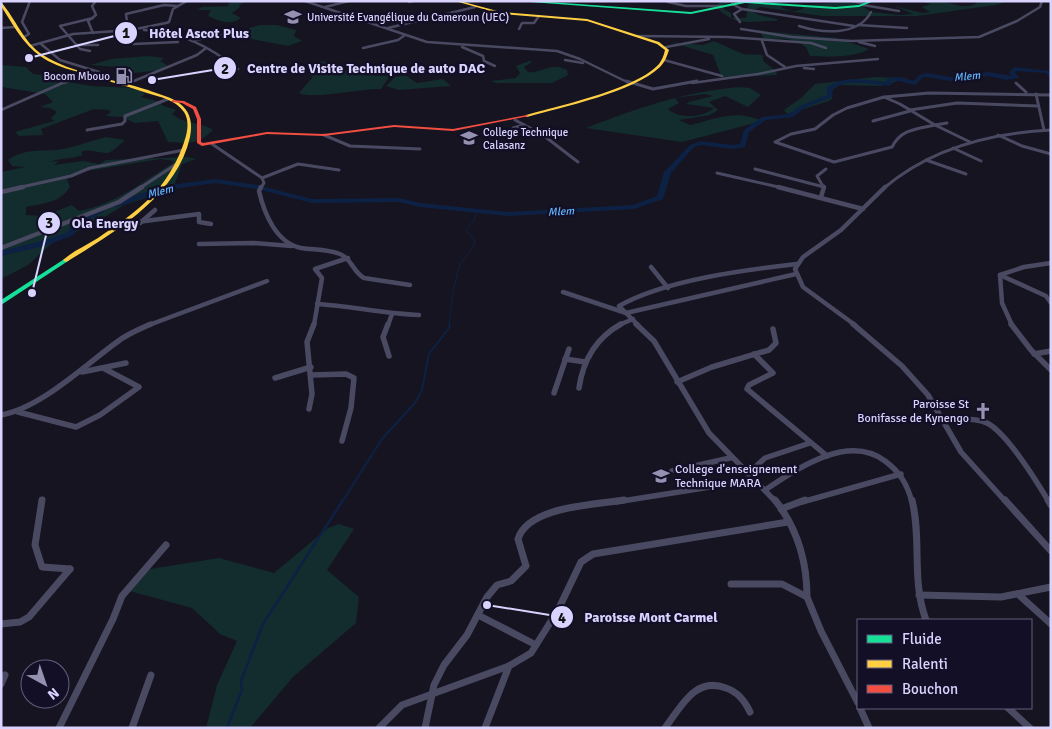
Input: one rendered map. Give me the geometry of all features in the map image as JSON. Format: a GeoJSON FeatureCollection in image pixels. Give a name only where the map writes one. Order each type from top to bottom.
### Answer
{"type":"FeatureCollection","features":[{"type":"Feature","properties":{"kind":"main road"},"geometry":{"type":"LineString","coordinates":[[115,1],[148,1]]}},
{"type":"Feature","properties":{"kind":"main road"},"geometry":{"type":"LineString","coordinates":[[1,3],[15,27],[27,42],[48,60],[171,100],[187,101],[197,110],[200,118],[199,143],[212,144],[267,133],[324,136],[381,126],[453,130],[514,124],[632,84],[656,70],[664,60],[667,50],[666,47],[639,36],[590,20],[501,13],[456,1]]}},
{"type":"Feature","properties":{"kind":"main road"},"geometry":{"type":"LineString","coordinates":[[518,1],[688,13],[704,12],[722,6],[750,2],[835,8],[873,1]]}},
{"type":"Feature","properties":{"kind":"main road"},"geometry":{"type":"LineString","coordinates":[[2,305],[124,225],[167,183],[184,150],[189,135],[190,119],[185,110],[171,100]]}},
{"type":"Feature","properties":{"kind":"street"},"geometry":{"type":"LineString","coordinates":[[27,42],[30,34],[22,22],[30,1]]}},
{"type":"Feature","properties":{"kind":"street"},"geometry":{"type":"LineString","coordinates":[[93,33],[88,22],[96,15],[92,6],[96,1]]}},
{"type":"Feature","properties":{"kind":"street"},"geometry":{"type":"LineString","coordinates":[[305,1],[427,42],[460,46],[551,50],[572,56],[632,84],[664,89],[724,77],[758,74],[784,67],[878,59]]}},
{"type":"Feature","properties":{"kind":"street"},"geometry":{"type":"LineString","coordinates":[[322,7],[349,1]]}},
{"type":"Feature","properties":{"kind":"street"},"geometry":{"type":"LineString","coordinates":[[409,2],[414,1]]}},
{"type":"Feature","properties":{"kind":"street"},"geometry":{"type":"LineString","coordinates":[[852,1],[899,11]]}},
{"type":"Feature","properties":{"kind":"street"},"geometry":{"type":"LineString","coordinates":[[741,29],[792,37],[852,41],[979,37],[1017,21],[1040,7],[1042,1]]}},
{"type":"Feature","properties":{"kind":"street"},"geometry":{"type":"LineString","coordinates":[[128,31],[168,22],[171,12],[187,2]]}},
{"type":"Feature","properties":{"kind":"street"},"geometry":{"type":"LineString","coordinates":[[668,2],[686,6],[722,6]]}},
{"type":"Feature","properties":{"kind":"street"},"geometry":{"type":"LineString","coordinates":[[732,4],[742,9],[856,25],[907,28]]}},
{"type":"Feature","properties":{"kind":"street"},"geometry":{"type":"LineString","coordinates":[[178,6],[164,5],[128,13],[129,37],[136,44],[178,42]]}},
{"type":"Feature","properties":{"kind":"street"},"geometry":{"type":"LineString","coordinates":[[386,29],[475,7]]}},
{"type":"Feature","properties":{"kind":"street"},"geometry":{"type":"LineString","coordinates":[[740,22],[734,15],[742,9]]}},
{"type":"Feature","properties":{"kind":"street"},"geometry":{"type":"LineString","coordinates":[[799,26],[823,32],[865,22],[871,12]]}},
{"type":"Feature","properties":{"kind":"street"},"geometry":{"type":"LineString","coordinates":[[519,29],[522,23],[534,23],[539,16]]}},
{"type":"Feature","properties":{"kind":"street"},"geometry":{"type":"LineString","coordinates":[[90,51],[80,50],[60,25],[93,18]]}},
{"type":"Feature","properties":{"kind":"street"},"geometry":{"type":"LineString","coordinates":[[1,28],[15,27]]}},
{"type":"Feature","properties":{"kind":"street"},"geometry":{"type":"LineString","coordinates":[[27,42],[67,35],[156,31],[192,40],[223,57],[238,69]]}},
{"type":"Feature","properties":{"kind":"street"},"geometry":{"type":"LineString","coordinates":[[192,40],[231,32]]}},
{"type":"Feature","properties":{"kind":"street"},"geometry":{"type":"LineString","coordinates":[[27,42],[41,44],[67,35]]}},
{"type":"Feature","properties":{"kind":"street"},"geometry":{"type":"LineString","coordinates":[[363,48],[398,40],[405,35]]}},
{"type":"Feature","properties":{"kind":"street"},"geometry":{"type":"LineString","coordinates":[[639,36],[718,37],[808,43],[826,48]]}},
{"type":"Feature","properties":{"kind":"street"},"geometry":{"type":"LineString","coordinates":[[666,47],[718,37]]}},
{"type":"Feature","properties":{"kind":"street"},"geometry":{"type":"LineString","coordinates":[[762,41],[767,55],[784,67],[814,69]]}},
{"type":"Feature","properties":{"kind":"street"},"geometry":{"type":"LineString","coordinates":[[852,41],[875,46]]}},
{"type":"Feature","properties":{"kind":"street"},"geometry":{"type":"LineString","coordinates":[[41,44],[60,60],[99,72]]}},
{"type":"Feature","properties":{"kind":"street"},"geometry":{"type":"LineString","coordinates":[[76,45],[98,45]]}},
{"type":"Feature","properties":{"kind":"street"},"geometry":{"type":"LineString","coordinates":[[460,46],[483,56],[484,61],[495,66]]}},
{"type":"Feature","properties":{"kind":"street"},"geometry":{"type":"LineString","coordinates":[[123,85],[197,55],[206,48]]}},
{"type":"Feature","properties":{"kind":"street"},"geometry":{"type":"LineString","coordinates":[[582,56],[588,64]]}},
{"type":"Feature","properties":{"kind":"street"},"geometry":{"type":"LineString","coordinates":[[565,60],[588,64]]}},
{"type":"Feature","properties":{"kind":"street"},"geometry":{"type":"LineString","coordinates":[[664,60],[724,77]]}},
{"type":"Feature","properties":{"kind":"street"},"geometry":{"type":"LineString","coordinates":[[1,110],[86,73]]}},
{"type":"Feature","properties":{"kind":"street"},"geometry":{"type":"LineString","coordinates":[[1016,83],[1026,92]]}},
{"type":"Feature","properties":{"kind":"street"},"geometry":{"type":"LineString","coordinates":[[947,123],[900,135],[895,138],[892,147],[884,150],[839,161],[829,161],[775,142],[791,134],[815,129],[833,115],[847,108],[884,97],[928,91],[1026,92],[1051,95]]}},
{"type":"Feature","properties":{"kind":"street"},"geometry":{"type":"LineString","coordinates":[[1036,94],[1044,130]]}},
{"type":"Feature","properties":{"kind":"street"},"geometry":{"type":"LineString","coordinates":[[884,97],[970,142]]}},
{"type":"Feature","properties":{"kind":"street"},"geometry":{"type":"LineString","coordinates":[[87,130],[122,124],[125,122],[125,116],[131,112],[171,100]]}},
{"type":"Feature","properties":{"kind":"street"},"geometry":{"type":"LineString","coordinates":[[873,121],[896,112],[957,103],[1038,106]]}},
{"type":"Feature","properties":{"kind":"street"},"geometry":{"type":"LineString","coordinates":[[514,124],[524,125],[557,145],[578,162]]}},
{"type":"Feature","properties":{"kind":"street"},"geometry":{"type":"LineString","coordinates":[[514,124],[524,125]]}},
{"type":"Feature","properties":{"kind":"street"},"geometry":{"type":"LineString","coordinates":[[857,701],[807,597],[808,584],[805,568],[788,522],[781,509],[765,490],[730,458],[708,433],[662,353],[633,319],[619,306],[637,295],[770,267],[797,264],[896,178],[926,160],[970,142],[998,135],[1051,130]]}},
{"type":"Feature","properties":{"kind":"street"},"geometry":{"type":"LineString","coordinates":[[998,135],[1022,146],[1051,154]]}},
{"type":"Feature","properties":{"kind":"street"},"geometry":{"type":"LineString","coordinates":[[324,136],[350,146],[420,148]]}},
{"type":"Feature","properties":{"kind":"street"},"geometry":{"type":"LineString","coordinates":[[212,144],[262,178],[264,183],[259,191],[262,204],[274,226],[292,246]]}},
{"type":"Feature","properties":{"kind":"street"},"geometry":{"type":"LineString","coordinates":[[953,148],[981,161]]}},
{"type":"Feature","properties":{"kind":"street"},"geometry":{"type":"LineString","coordinates":[[1,192],[71,176],[96,167],[184,150]]}},
{"type":"Feature","properties":{"kind":"street"},"geometry":{"type":"LineString","coordinates":[[926,160],[966,174]]}},
{"type":"Feature","properties":{"kind":"street"},"geometry":{"type":"LineString","coordinates":[[1,248],[119,202],[178,163]]}},
{"type":"Feature","properties":{"kind":"street"},"geometry":{"type":"LineString","coordinates":[[262,178],[298,164],[339,170]]}},
{"type":"Feature","properties":{"kind":"street"},"geometry":{"type":"LineString","coordinates":[[755,169],[824,187]]}},
{"type":"Feature","properties":{"kind":"street"},"geometry":{"type":"LineString","coordinates":[[821,197],[824,187],[817,176],[826,170]]}},
{"type":"Feature","properties":{"kind":"street"},"geometry":{"type":"LineString","coordinates":[[717,173],[821,197],[862,209]]}},
{"type":"Feature","properties":{"kind":"street"},"geometry":{"type":"LineString","coordinates":[[140,224],[155,210]]}},
{"type":"Feature","properties":{"kind":"street"},"geometry":{"type":"LineString","coordinates":[[124,225],[199,214],[199,222],[211,224]]}},
{"type":"Feature","properties":{"kind":"street"},"geometry":{"type":"LineString","coordinates":[[199,244],[254,243],[292,246],[335,253],[348,258],[360,277],[410,285]]}},
{"type":"Feature","properties":{"kind":"street"},"geometry":{"type":"LineString","coordinates":[[309,409],[311,367],[307,342],[316,319],[322,278],[315,269],[348,258]]}},
{"type":"Feature","properties":{"kind":"street"},"geometry":{"type":"LineString","coordinates":[[1000,275],[1024,266],[1051,263]]}},
{"type":"Feature","properties":{"kind":"street"},"geometry":{"type":"LineString","coordinates":[[797,264],[796,274],[803,287],[864,332],[902,366],[928,395],[961,452],[1051,551]]}},
{"type":"Feature","properties":{"kind":"street"},"geometry":{"type":"LineString","coordinates":[[651,267],[668,288]]}},
{"type":"Feature","properties":{"kind":"street"},"geometry":{"type":"LineString","coordinates":[[563,292],[626,313],[796,274]]}},
{"type":"Feature","properties":{"kind":"street"},"geometry":{"type":"LineString","coordinates":[[1000,275],[1046,296],[1051,303]]}},
{"type":"Feature","properties":{"kind":"street"},"geometry":{"type":"LineString","coordinates":[[1000,275],[999,284],[1005,311],[1022,342],[1051,370]]}},
{"type":"Feature","properties":{"kind":"street"},"geometry":{"type":"LineString","coordinates":[[1,416],[18,412],[78,372],[118,341],[138,330],[166,317],[267,281]]}},
{"type":"Feature","properties":{"kind":"street"},"geometry":{"type":"LineString","coordinates":[[317,304],[351,306],[392,314],[419,315]]}},
{"type":"Feature","properties":{"kind":"street"},"geometry":{"type":"LineString","coordinates":[[389,356],[383,336],[392,314]]}},
{"type":"Feature","properties":{"kind":"street"},"geometry":{"type":"LineString","coordinates":[[579,388],[585,362],[594,344],[624,321],[633,319]]}},
{"type":"Feature","properties":{"kind":"street"},"geometry":{"type":"LineString","coordinates":[[677,382],[712,367],[774,346],[776,343],[774,329]]}},
{"type":"Feature","properties":{"kind":"street"},"geometry":{"type":"LineString","coordinates":[[554,393],[569,349]]}},
{"type":"Feature","properties":{"kind":"street"},"geometry":{"type":"LineString","coordinates":[[1034,354],[1051,351]]}},
{"type":"Feature","properties":{"kind":"street"},"geometry":{"type":"LineString","coordinates":[[754,354],[773,374],[749,385],[747,389],[827,456]]}},
{"type":"Feature","properties":{"kind":"street"},"geometry":{"type":"LineString","coordinates":[[565,359],[585,362]]}},
{"type":"Feature","properties":{"kind":"street"},"geometry":{"type":"LineString","coordinates":[[78,372],[126,363]]}},
{"type":"Feature","properties":{"kind":"street"},"geometry":{"type":"LineString","coordinates":[[275,378],[311,367]]}},
{"type":"Feature","properties":{"kind":"street"},"geometry":{"type":"LineString","coordinates":[[18,412],[76,427],[100,415],[140,387],[103,368]]}},
{"type":"Feature","properties":{"kind":"street"},"geometry":{"type":"LineString","coordinates":[[311,375],[346,374],[354,378],[351,408],[342,441]]}},
{"type":"Feature","properties":{"kind":"street"},"geometry":{"type":"LineString","coordinates":[[941,418],[982,422],[990,425],[1020,460],[1051,505]]}},
{"type":"Feature","properties":{"kind":"street"},"geometry":{"type":"LineString","coordinates":[[748,474],[765,458],[810,442]]}},
{"type":"Feature","properties":{"kind":"street"},"geometry":{"type":"LineString","coordinates":[[765,490],[827,456],[846,449],[859,450],[889,461],[901,474],[911,495],[919,595],[922,613],[925,619]]}},
{"type":"Feature","properties":{"kind":"street"},"geometry":{"type":"LineString","coordinates":[[672,471],[730,458]]}},
{"type":"Feature","properties":{"kind":"street"},"geometry":{"type":"LineString","coordinates":[[781,509],[848,486],[901,474]]}},
{"type":"Feature","properties":{"kind":"street"},"geometry":{"type":"LineString","coordinates":[[425,728],[436,678],[467,635],[487,597],[497,585],[511,581],[525,569],[526,562],[518,545],[522,530],[531,520],[547,513],[593,504],[754,480]]}},
{"type":"Feature","properties":{"kind":"street"},"geometry":{"type":"LineString","coordinates":[[1,624],[20,622],[30,617],[70,569],[42,567],[36,544],[42,500]]}},
{"type":"Feature","properties":{"kind":"street"},"geometry":{"type":"LineString","coordinates":[[379,728],[402,705],[433,692],[509,666],[531,653],[558,610],[581,562],[593,554],[788,522]]}},
{"type":"Feature","properties":{"kind":"street"},"geometry":{"type":"LineString","coordinates":[[59,728],[113,619],[122,596],[166,546]]}},
{"type":"Feature","properties":{"kind":"street"},"geometry":{"type":"LineString","coordinates":[[732,584],[782,584],[793,588],[807,597]]}},
{"type":"Feature","properties":{"kind":"street"},"geometry":{"type":"LineString","coordinates":[[919,595],[976,598],[1018,594],[1051,587]]}},
{"type":"Feature","properties":{"kind":"street"},"geometry":{"type":"LineString","coordinates":[[1018,594],[1051,624]]}},
{"type":"Feature","properties":{"kind":"street"},"geometry":{"type":"LineString","coordinates":[[478,614],[536,644]]}},
{"type":"Feature","properties":{"kind":"street"},"geometry":{"type":"LineString","coordinates":[[485,728],[509,666]]}},
{"type":"Feature","properties":{"kind":"street"},"geometry":{"type":"LineString","coordinates":[[1,684],[5,675]]}},
{"type":"Feature","properties":{"kind":"street"},"geometry":{"type":"LineString","coordinates":[[132,728],[151,675]]}},
{"type":"Feature","properties":{"kind":"street"},"geometry":{"type":"LineString","coordinates":[[665,728],[689,694],[704,685],[715,684],[735,691],[745,701],[750,712]]}},
{"type":"Feature","properties":{"kind":"street"},"geometry":{"type":"LineString","coordinates":[[860,709],[869,728]]}},
{"type":"Feature","properties":{"kind":"street"},"geometry":{"type":"LineString","coordinates":[[1009,709],[1030,728]]}},
{"type":"Feature","properties":{"kind":"green space"},"geometry":{"type":"Polygon","coordinates":[[[232,1],[247,1],[239,5],[240,7],[232,13],[241,18],[233,22],[221,21],[208,16],[211,10],[197,10],[202,7],[229,6],[228,4],[232,1]]]}},
{"type":"Feature","properties":{"kind":"green space"},"geometry":{"type":"Polygon","coordinates":[[[720,1],[729,1],[723,9],[731,13],[731,18],[716,7],[720,1]]]}},
{"type":"Feature","properties":{"kind":"green space"},"geometry":{"type":"Polygon","coordinates":[[[769,1],[786,9],[797,11],[803,9],[803,6],[846,1],[861,5],[871,12],[900,15],[913,14],[894,6],[923,13],[930,12],[922,7],[931,4],[921,1],[940,1],[965,6],[977,3],[975,1],[1007,1],[996,5],[917,16],[822,16],[760,7],[752,11],[759,15],[777,19],[777,21],[744,22],[731,18],[746,18],[748,5],[769,1]]]}},
{"type":"Feature","properties":{"kind":"green space"},"geometry":{"type":"Polygon","coordinates":[[[260,25],[277,25],[296,30],[294,36],[302,41],[288,46],[252,39],[244,35],[250,30],[249,28],[260,25]]]}},
{"type":"Feature","properties":{"kind":"green space"},"geometry":{"type":"Polygon","coordinates":[[[742,29],[836,38],[869,49],[849,55],[832,57],[810,56],[807,49],[799,43],[781,39],[764,40],[761,33],[742,29]]]}},
{"type":"Feature","properties":{"kind":"green space"},"geometry":{"type":"Polygon","coordinates":[[[714,41],[743,54],[763,55],[763,61],[776,71],[777,75],[722,78],[713,55],[670,42],[703,45],[714,41]]]}},
{"type":"Feature","properties":{"kind":"green space"},"geometry":{"type":"Polygon","coordinates":[[[148,56],[164,58],[160,61],[167,65],[161,70],[135,73],[124,71],[118,67],[90,65],[112,59],[148,56]]]}},
{"type":"Feature","properties":{"kind":"green space"},"geometry":{"type":"Polygon","coordinates":[[[322,61],[345,66],[343,69],[353,74],[390,76],[381,89],[326,95],[305,95],[299,93],[313,77],[310,75],[313,71],[310,70],[317,62],[322,61]]]}},
{"type":"Feature","properties":{"kind":"green space"},"geometry":{"type":"Polygon","coordinates":[[[529,61],[532,62],[524,67],[528,72],[556,67],[567,70],[568,75],[552,83],[496,83],[491,81],[516,78],[520,73],[516,66],[529,61]]]}},
{"type":"Feature","properties":{"kind":"green space"},"geometry":{"type":"Polygon","coordinates":[[[1,65],[26,67],[33,74],[62,77],[68,82],[91,86],[137,88],[145,94],[141,97],[161,102],[161,105],[176,110],[172,114],[178,118],[213,130],[197,141],[187,143],[168,142],[158,121],[135,123],[122,117],[106,116],[111,112],[109,110],[94,109],[41,129],[43,135],[19,136],[15,132],[54,121],[51,118],[57,112],[50,108],[40,107],[53,102],[45,94],[2,87],[1,65]]]}},
{"type":"Feature","properties":{"kind":"green space"},"geometry":{"type":"Polygon","coordinates":[[[405,75],[417,83],[443,79],[451,86],[399,90],[386,86],[395,77],[405,75]]]}},
{"type":"Feature","properties":{"kind":"green space"},"geometry":{"type":"Polygon","coordinates":[[[875,77],[908,78],[881,86],[840,85],[827,93],[833,98],[829,101],[787,114],[784,110],[801,98],[815,84],[875,77]]]}},
{"type":"Feature","properties":{"kind":"green space"},"geometry":{"type":"Polygon","coordinates":[[[739,87],[750,88],[761,95],[748,107],[725,96],[709,102],[718,110],[710,115],[679,120],[690,125],[718,117],[735,115],[753,117],[763,121],[682,142],[586,128],[642,108],[675,98],[739,87]],[[705,94],[675,98],[679,103],[668,109],[684,116],[704,114],[714,108],[686,104],[713,96],[705,94]]]}},
{"type":"Feature","properties":{"kind":"green space"},"geometry":{"type":"Polygon","coordinates":[[[106,137],[125,140],[108,153],[85,151],[81,152],[83,155],[49,162],[59,161],[54,165],[83,161],[99,164],[106,160],[188,157],[196,159],[182,164],[173,189],[124,205],[93,224],[51,244],[28,265],[1,279],[1,172],[25,167],[12,166],[8,160],[25,152],[62,149],[106,137]],[[160,159],[75,173],[67,179],[70,187],[66,192],[51,202],[26,207],[26,215],[43,216],[72,205],[79,211],[92,208],[117,198],[174,161],[160,159]]]}},
{"type":"Feature","properties":{"kind":"green space"},"geometry":{"type":"Polygon","coordinates":[[[339,524],[354,529],[327,570],[359,597],[356,623],[293,677],[250,728],[206,728],[217,685],[237,641],[220,634],[192,608],[126,590],[144,570],[219,558],[274,573],[328,528],[339,524]]]}},
{"type":"Feature","properties":{"kind":"waterway","name":"Mlem"},"geometry":{"type":"LineString","coordinates":[[114,205],[165,188],[215,181],[257,187],[312,201],[399,200],[420,205],[508,214],[634,207],[660,197],[668,172],[692,146],[701,143],[733,147],[743,146],[746,131],[764,118],[791,116],[802,107],[830,96],[830,87],[837,84],[852,81],[889,84],[888,80],[899,79],[915,83],[921,76],[927,75],[950,79],[988,74],[1007,78],[1016,77],[1012,73],[1014,69],[1048,72],[1051,76]]}},
{"type":"Feature","properties":{"kind":"waterway","name":"Mlem"},"geometry":{"type":"LineString","coordinates":[[1,254],[41,244],[71,233],[74,225],[101,211]]}},
{"type":"Feature","properties":{"kind":"waterway"},"geometry":{"type":"LineString","coordinates":[[449,325],[454,287],[460,265],[475,242],[466,230],[474,220],[477,211]]}},
{"type":"Feature","properties":{"kind":"waterway"},"geometry":{"type":"LineString","coordinates":[[342,502],[382,439],[415,403],[422,390],[429,354],[450,324]]}},
{"type":"Feature","properties":{"kind":"waterway"},"geometry":{"type":"LineString","coordinates":[[227,728],[242,690],[241,681],[263,624],[343,500]]}},
{"type":"Feature","properties":{"kind":"traffic: fast"},"geometry":{"type":"LineString","coordinates":[[518,1],[691,13],[745,2],[835,8],[859,6],[873,1]]}},
{"type":"Feature","properties":{"kind":"traffic: fast"},"geometry":{"type":"LineString","coordinates":[[1,303],[66,260]]}},
{"type":"Feature","properties":{"kind":"traffic: slow"},"geometry":{"type":"LineString","coordinates":[[115,1],[148,1]]}},
{"type":"Feature","properties":{"kind":"traffic: slow"},"geometry":{"type":"LineString","coordinates":[[456,1],[501,13],[587,20],[658,43],[667,50],[660,65],[633,83],[527,116]]}},
{"type":"Feature","properties":{"kind":"traffic: slow"},"geometry":{"type":"LineString","coordinates":[[1,3],[28,43],[41,56],[71,69],[170,99],[183,108],[188,116],[189,130],[187,141],[179,161],[168,180],[154,196],[121,225],[66,260]]}},
{"type":"Feature","properties":{"kind":"traffic: jam"},"geometry":{"type":"LineString","coordinates":[[173,101],[183,102],[195,108],[199,119],[199,143],[202,145],[267,133],[324,135],[394,126],[453,130],[527,116]]}},
{"type":"Feature","properties":{"kind":"place","name":"Université Evangélique du Cameroun (UEC)"},"geometry":{"type":"Point","coordinates":[293,17]}},
{"type":"Feature","properties":{"kind":"place","name":"Hôtel Ascot Plus"},"geometry":{"type":"Point","coordinates":[29,58]}},
{"type":"Feature","properties":{"kind":"place","name":"Bocom Mbouo"},"geometry":{"type":"Point","coordinates":[124,76]}},
{"type":"Feature","properties":{"kind":"place","name":"Centre de Visite Technique de auto DAC"},"geometry":{"type":"Point","coordinates":[152,80]}},
{"type":"Feature","properties":{"kind":"place","name":"College Technique Calasanz"},"geometry":{"type":"Point","coordinates":[469,138]}},
{"type":"Feature","properties":{"kind":"place","name":"Ola Energy"},"geometry":{"type":"Point","coordinates":[32,293]}},
{"type":"Feature","properties":{"kind":"place","name":"Paroisse St Bonifasse de Kynengo"},"geometry":{"type":"Point","coordinates":[983,411]}},
{"type":"Feature","properties":{"kind":"place","name":"College d'enseignement Technique MARA"},"geometry":{"type":"Point","coordinates":[661,476]}},
{"type":"Feature","properties":{"kind":"place","name":"Paroisse Mont Carmel"},"geometry":{"type":"Point","coordinates":[487,605]}}]}
